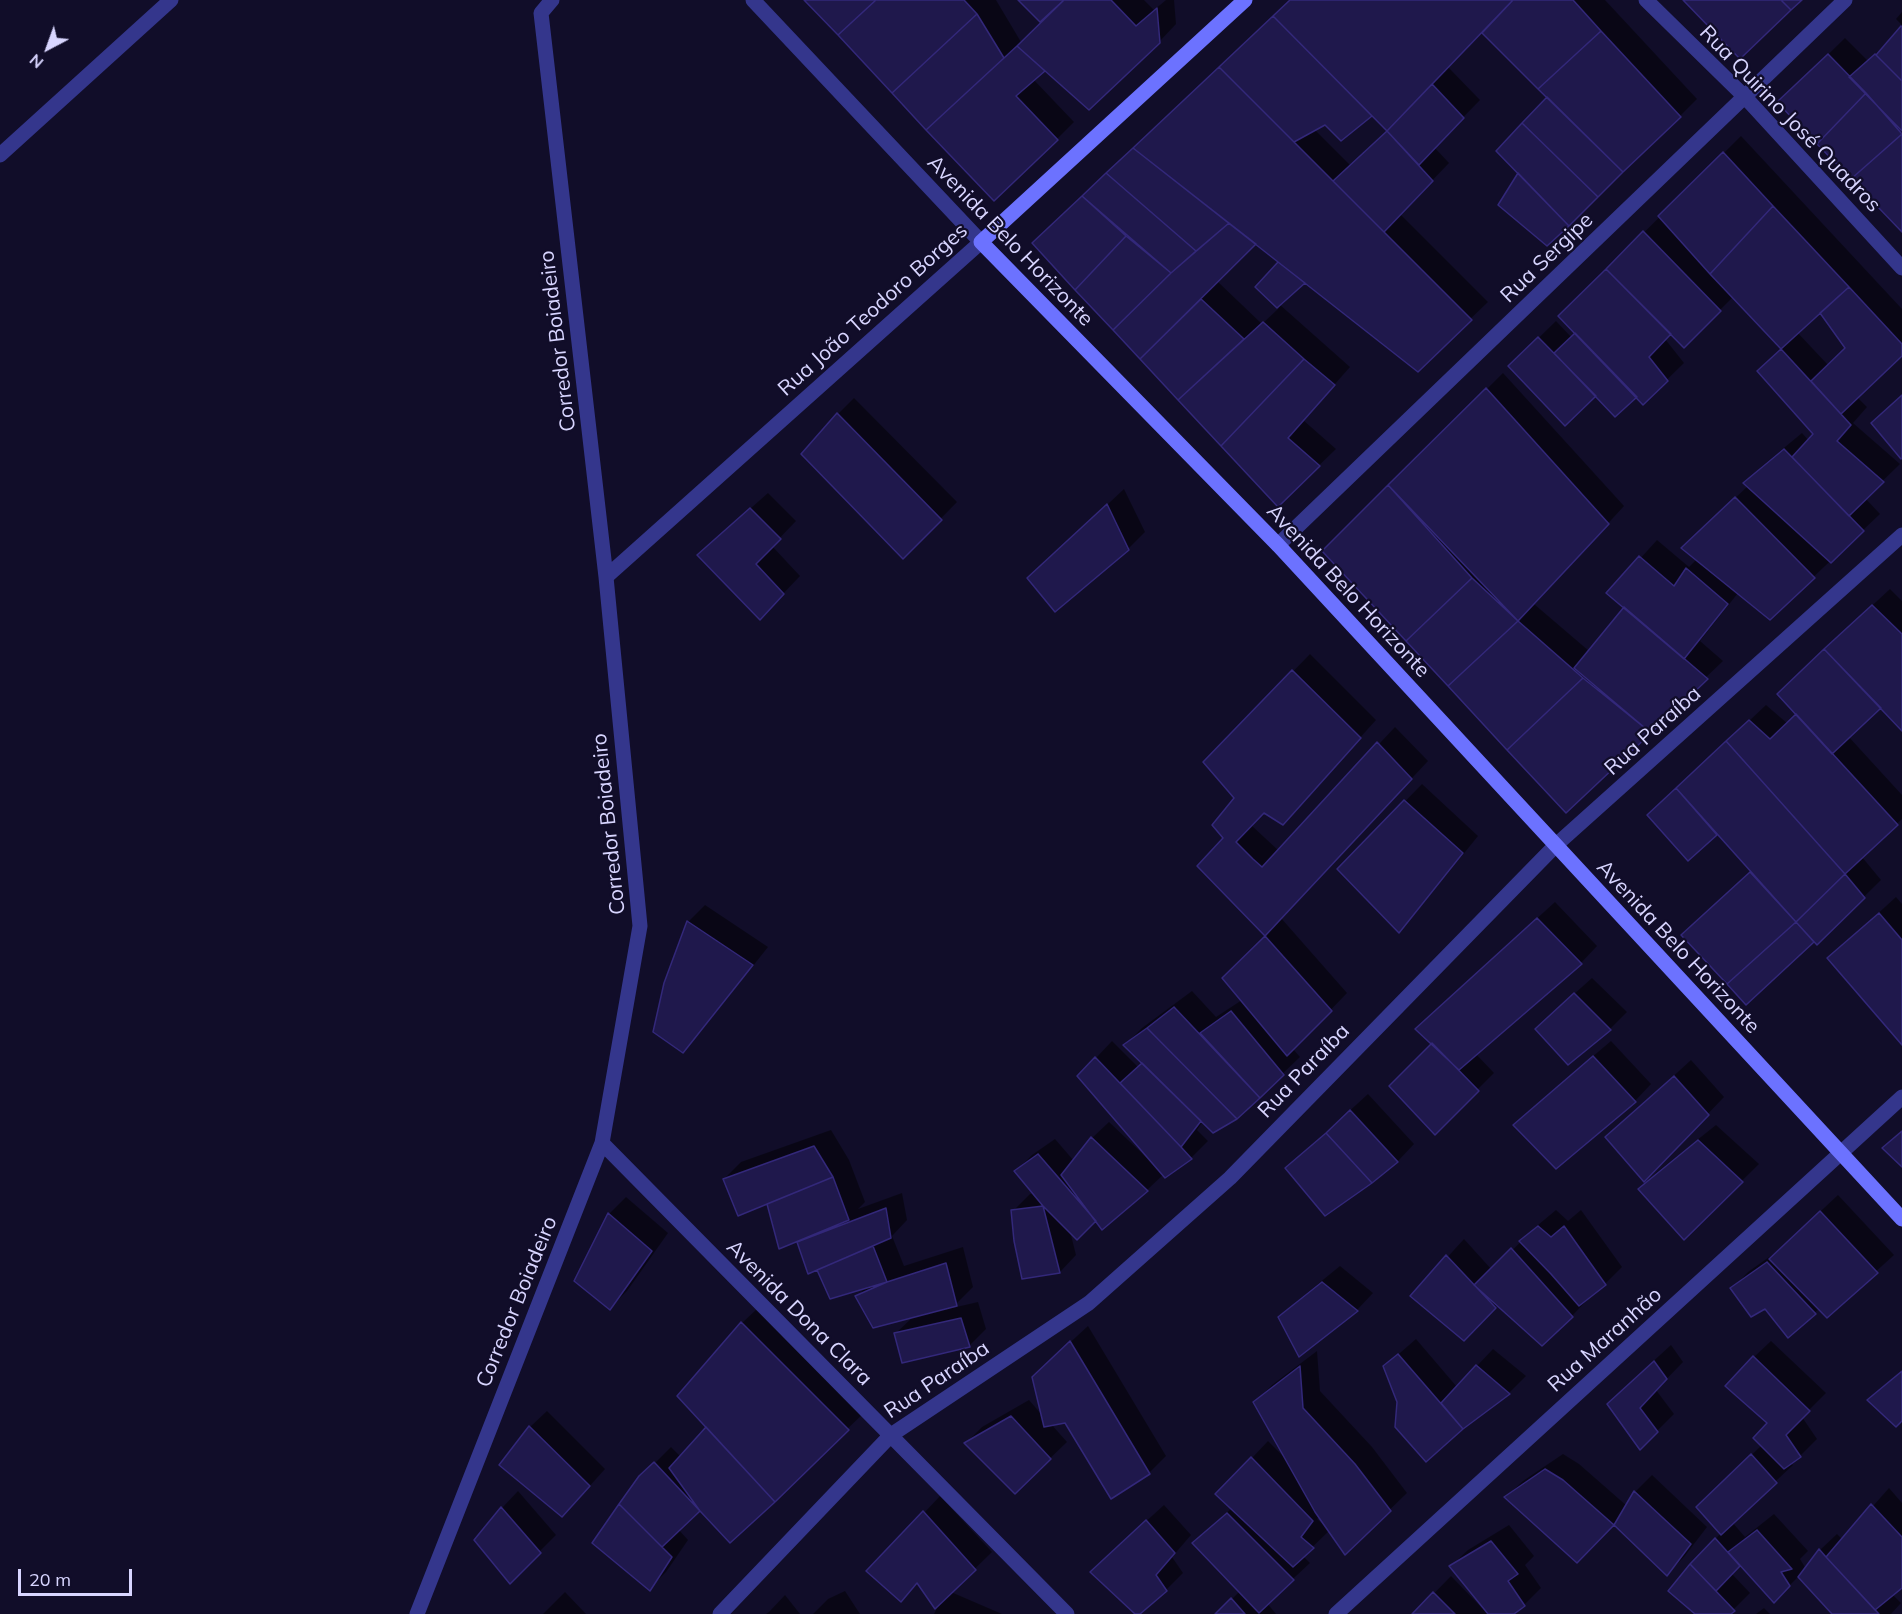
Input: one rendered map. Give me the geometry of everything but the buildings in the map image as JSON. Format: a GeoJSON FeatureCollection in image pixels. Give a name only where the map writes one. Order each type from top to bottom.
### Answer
{"type":"FeatureCollection","features":[{"type":"Feature","properties":{"kind":"street"},"geometry":{"type":"LineString","coordinates":[[0,155],[171,0]]}},
{"type":"Feature","properties":{"kind":"street","name":"Corredor Boiadeiro"},"geometry":{"type":"LineString","coordinates":[[417,1614],[602,1143],[640,926],[606,577],[541,13],[552,0]]}},
{"type":"Feature","properties":{"kind":"street","name":"Avenida Belo Horizonte"},"geometry":{"type":"LineString","coordinates":[[753,0],[981,242],[1278,545],[1902,1219]]}},
{"type":"Feature","properties":{"kind":"street","name":"Rua João Teodoro Borges"},"geometry":{"type":"LineString","coordinates":[[606,577],[981,242],[1245,0]]}},
{"type":"Feature","properties":{"kind":"street","name":"Rua Quirino José Quadros"},"geometry":{"type":"LineString","coordinates":[[1646,0],[1745,97],[1902,268]]}},
{"type":"Feature","properties":{"kind":"street","name":"Rua Sergipe"},"geometry":{"type":"LineString","coordinates":[[1278,545],[1845,0]]}},
{"type":"Feature","properties":{"kind":"street","name":"Rua Paraíba"},"geometry":{"type":"LineString","coordinates":[[720,1614],[891,1435],[1089,1303],[1230,1178],[1556,846],[1902,535]]}},
{"type":"Feature","properties":{"kind":"street","name":"Rua Maranhão"},"geometry":{"type":"LineString","coordinates":[[1336,1614],[1902,1097]]}},
{"type":"Feature","properties":{"kind":"street","name":"Avenida Dona Clara"},"geometry":{"type":"LineString","coordinates":[[602,1143],[1067,1614]]}}]}
